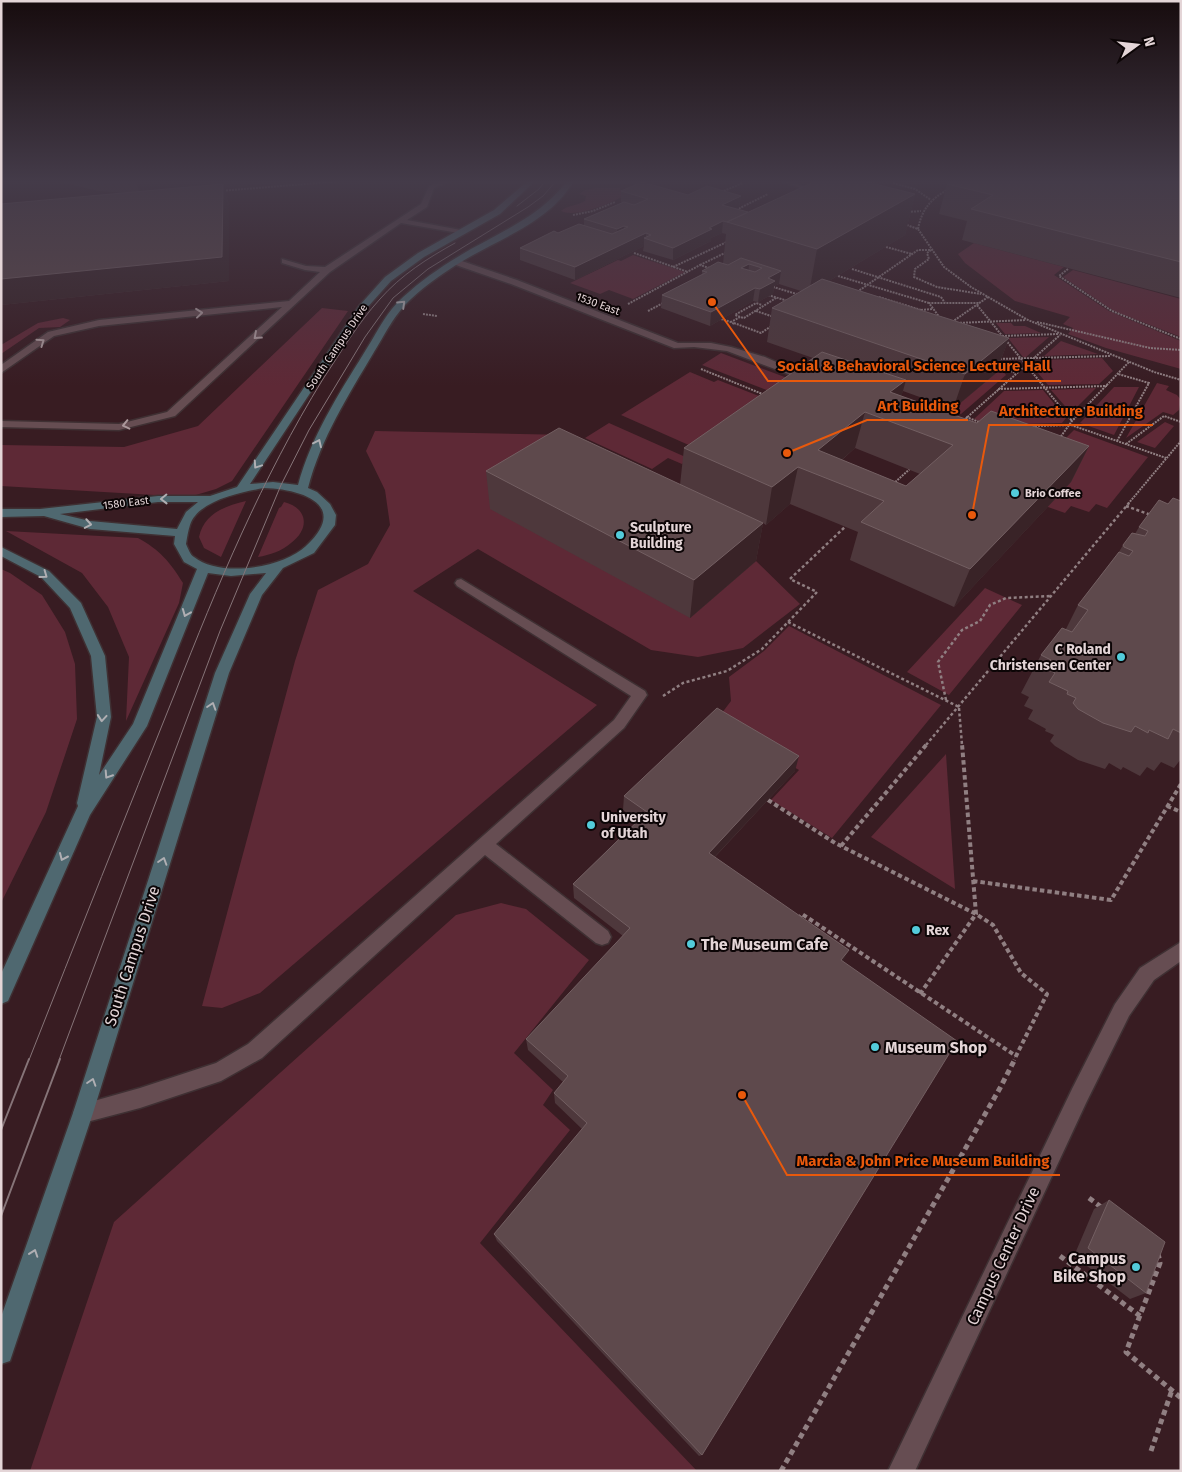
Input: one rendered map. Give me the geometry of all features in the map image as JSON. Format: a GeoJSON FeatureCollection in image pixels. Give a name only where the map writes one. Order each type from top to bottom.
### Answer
{"type":"FeatureCollection","features":[{"type":"Feature","properties":{"kind":"street"},"geometry":{"type":"LineString","coordinates":[[1,424],[119,427],[171,414],[327,270],[359,249]]}},
{"type":"Feature","properties":{"kind":"street","name":"South Campus Drive"},"geometry":{"type":"LineString","coordinates":[[241,489],[362,308],[388,279],[432,249]]}},
{"type":"Feature","properties":{"kind":"street"},"geometry":{"type":"LineString","coordinates":[[302,489],[306,470],[330,418],[395,311],[421,286],[479,249]]}},
{"type":"Feature","properties":{"kind":"street"},"geometry":{"type":"LineString","coordinates":[[285,261],[305,268],[327,270]]}},
{"type":"Feature","properties":{"kind":"street","name":"1530 East"},"geometry":{"type":"LineString","coordinates":[[456,262],[498,276],[677,346],[694,343],[728,349],[812,380]]}},
{"type":"Feature","properties":{"kind":"street"},"geometry":{"type":"LineString","coordinates":[[1,370],[51,334],[99,323],[293,303]]}},
{"type":"Feature","properties":{"kind":"street"},"geometry":{"type":"LineString","coordinates":[[273,485],[302,489],[319,497],[329,510],[330,525],[320,541],[302,556],[277,567],[243,573],[224,573],[204,568],[188,559],[180,547],[180,533],[186,521],[213,499],[241,489],[273,485]]}},
{"type":"Feature","properties":{"kind":"street","name":"1580 East"},"geometry":{"type":"LineString","coordinates":[[1,513],[40,513],[158,499],[213,499]]}},
{"type":"Feature","properties":{"kind":"street","name":"1580 East"},"geometry":{"type":"LineString","coordinates":[[40,513],[90,525],[180,533]]}},
{"type":"Feature","properties":{"kind":"street"},"geometry":{"type":"LineString","coordinates":[[1,551],[45,574],[76,606],[98,656],[104,717],[83,812]]}},
{"type":"Feature","properties":{"kind":"street","name":"South Campus Drive"},"geometry":{"type":"LineString","coordinates":[[1,1352],[83,1113],[222,673],[256,594],[277,567]]}},
{"type":"Feature","properties":{"kind":"street"},"geometry":{"type":"LineString","coordinates":[[1,995],[83,812],[140,726],[204,568]]}},
{"type":"Feature","properties":{"kind":"street"},"geometry":{"type":"LineString","coordinates":[[83,1113],[140,1098],[221,1071],[255,1051],[619,724],[640,695],[461,583]]}},
{"type":"Feature","properties":{"kind":"street"},"geometry":{"type":"LineString","coordinates":[[485,845],[602,937]]}},
{"type":"Feature","properties":{"kind":"street","name":"Campus Center Drive"},"geometry":{"type":"LineString","coordinates":[[901,1471],[1079,1096],[1122,1010],[1147,974],[1181,950]]}},
{"type":"Feature","properties":{"kind":"path"},"geometry":{"type":"LineString","coordinates":[[673,267],[710,249]]}},
{"type":"Feature","properties":{"kind":"path"},"geometry":{"type":"LineString","coordinates":[[625,306],[700,265],[734,249]]}},
{"type":"Feature","properties":{"kind":"path"},"geometry":{"type":"LineString","coordinates":[[893,249],[913,254]]}},
{"type":"Feature","properties":{"kind":"path"},"geometry":{"type":"LineString","coordinates":[[851,295],[918,250],[931,250]]}},
{"type":"Feature","properties":{"kind":"path"},"geometry":{"type":"LineString","coordinates":[[931,250],[927,253],[929,259],[915,269],[914,277],[920,282],[930,285],[984,295]]}},
{"type":"Feature","properties":{"kind":"path"},"geometry":{"type":"LineString","coordinates":[[931,250],[944,267],[984,295],[1028,320],[1113,356],[1181,380]]}},
{"type":"Feature","properties":{"kind":"path"},"geometry":{"type":"LineString","coordinates":[[634,253],[689,272]]}},
{"type":"Feature","properties":{"kind":"path"},"geometry":{"type":"LineString","coordinates":[[700,265],[714,269]]}},
{"type":"Feature","properties":{"kind":"path"},"geometry":{"type":"LineString","coordinates":[[845,268],[941,297],[945,303]]}},
{"type":"Feature","properties":{"kind":"path"},"geometry":{"type":"LineString","coordinates":[[1068,269],[1058,276],[1112,311],[1181,339]]}},
{"type":"Feature","properties":{"kind":"path"},"geometry":{"type":"LineString","coordinates":[[838,276],[929,303],[981,303]]}},
{"type":"Feature","properties":{"kind":"path"},"geometry":{"type":"LineString","coordinates":[[764,287],[771,283]]}},
{"type":"Feature","properties":{"kind":"path"},"geometry":{"type":"LineString","coordinates":[[768,285],[806,297]]}},
{"type":"Feature","properties":{"kind":"path"},"geometry":{"type":"LineString","coordinates":[[850,288],[868,293]]}},
{"type":"Feature","properties":{"kind":"path"},"geometry":{"type":"LineString","coordinates":[[761,298],[768,294],[762,293],[776,297],[794,303]]}},
{"type":"Feature","properties":{"kind":"path"},"geometry":{"type":"LineString","coordinates":[[876,296],[921,310],[934,310]]}},
{"type":"Feature","properties":{"kind":"path"},"geometry":{"type":"LineString","coordinates":[[762,305],[756,303],[735,315],[744,318],[776,297]]}},
{"type":"Feature","properties":{"kind":"path"},"geometry":{"type":"LineString","coordinates":[[988,297],[951,323],[1028,320],[1150,348],[1181,350]]}},
{"type":"Feature","properties":{"kind":"path"},"geometry":{"type":"LineString","coordinates":[[645,313],[666,301],[672,303]]}},
{"type":"Feature","properties":{"kind":"path"},"geometry":{"type":"LineString","coordinates":[[929,303],[942,321]]}},
{"type":"Feature","properties":{"kind":"path"},"geometry":{"type":"LineString","coordinates":[[977,305],[1072,423]]}},
{"type":"Feature","properties":{"kind":"path"},"geometry":{"type":"LineString","coordinates":[[742,307],[746,309]]}},
{"type":"Feature","properties":{"kind":"path"},"geometry":{"type":"LineString","coordinates":[[921,314],[927,310]]}},
{"type":"Feature","properties":{"kind":"path"},"geometry":{"type":"LineString","coordinates":[[756,311],[782,320]]}},
{"type":"Feature","properties":{"kind":"path"},"geometry":{"type":"LineString","coordinates":[[731,324],[740,317]]}},
{"type":"Feature","properties":{"kind":"path"},"geometry":{"type":"LineString","coordinates":[[721,319],[761,333],[775,324]]}},
{"type":"Feature","properties":{"kind":"path"},"geometry":{"type":"LineString","coordinates":[[993,336],[1059,334]]}},
{"type":"Feature","properties":{"kind":"path"},"geometry":{"type":"LineString","coordinates":[[962,422],[1059,334]]}},
{"type":"Feature","properties":{"kind":"path"},"geometry":{"type":"LineString","coordinates":[[992,359],[1113,356]]}},
{"type":"Feature","properties":{"kind":"path"},"geometry":{"type":"LineString","coordinates":[[1056,443],[1072,423],[1130,362]]}},
{"type":"Feature","properties":{"kind":"path"},"geometry":{"type":"LineString","coordinates":[[992,365],[1016,373]]}},
{"type":"Feature","properties":{"kind":"path"},"geometry":{"type":"LineString","coordinates":[[699,368],[765,394]]}},
{"type":"Feature","properties":{"kind":"path"},"geometry":{"type":"LineString","coordinates":[[1116,441],[1149,383],[1118,374]]}},
{"type":"Feature","properties":{"kind":"path"},"geometry":{"type":"LineString","coordinates":[[998,389],[1107,386]]}},
{"type":"Feature","properties":{"kind":"path"},"geometry":{"type":"LineString","coordinates":[[1126,444],[1164,416],[1181,422]]}},
{"type":"Feature","properties":{"kind":"path"},"geometry":{"type":"LineString","coordinates":[[966,417],[984,424]]}},
{"type":"Feature","properties":{"kind":"path"},"geometry":{"type":"LineString","coordinates":[[1032,426],[1072,423],[1116,441],[1166,458]]}},
{"type":"Feature","properties":{"kind":"path"},"geometry":{"type":"LineString","coordinates":[[841,846],[1181,441]]}},
{"type":"Feature","properties":{"kind":"path"},"geometry":{"type":"LineString","coordinates":[[888,488],[918,462]]}},
{"type":"Feature","properties":{"kind":"path"},"geometry":{"type":"LineString","coordinates":[[1126,506],[1154,516]]}},
{"type":"Feature","properties":{"kind":"path"},"geometry":{"type":"LineString","coordinates":[[659,698],[683,683],[727,671],[762,649],[817,592],[790,579],[851,521]]}},
{"type":"Feature","properties":{"kind":"path"},"geometry":{"type":"LineString","coordinates":[[946,700],[938,662],[962,630],[980,622],[984,612],[990,605],[1006,598],[1052,596]]}},
{"type":"Feature","properties":{"kind":"path"},"geometry":{"type":"LineString","coordinates":[[788,622],[959,707]]}},
{"type":"Feature","properties":{"kind":"path"},"geometry":{"type":"LineString","coordinates":[[920,994],[976,914],[959,707]]}},
{"type":"Feature","properties":{"kind":"path"},"geometry":{"type":"LineString","coordinates":[[973,881],[1110,900],[1181,784]]}},
{"type":"Feature","properties":{"kind":"path"},"geometry":{"type":"LineString","coordinates":[[768,800],[841,846],[976,914],[993,925],[1021,972],[1047,994],[1016,1056],[781,1471]]}},
{"type":"Feature","properties":{"kind":"path"},"geometry":{"type":"LineString","coordinates":[[1167,806],[1181,812]]}},
{"type":"Feature","properties":{"kind":"path"},"geometry":{"type":"LineString","coordinates":[[794,928],[802,914],[1016,1056]]}},
{"type":"Feature","properties":{"kind":"path"},"geometry":{"type":"LineString","coordinates":[[1089,1198],[1104,1209]]}},
{"type":"Feature","properties":{"kind":"path"},"geometry":{"type":"LineString","coordinates":[[1154,1247],[1160,1256],[1160,1263],[1126,1352],[1181,1398]]}},
{"type":"Feature","properties":{"kind":"path"},"geometry":{"type":"LineString","coordinates":[[1060,1256],[1140,1316]]}},
{"type":"Feature","properties":{"kind":"path"},"geometry":{"type":"LineString","coordinates":[[1150,1451],[1172,1390]]}},
{"type":"Feature","properties":{"kind":"shaded area","name":"University of Utah"},"geometry":{"type":"Polygon","coordinates":[[[1,249],[1181,249],[1181,1471],[1,1471],[1,249]]]}},
{"type":"Feature","properties":{"kind":"shaded area"},"geometry":{"type":"Polygon","coordinates":[[[966,249],[995,249],[1064,267],[1054,275],[1109,311],[1181,341],[1181,369],[1106,348],[1068,334],[1073,328],[1063,324],[1070,317],[1015,301],[965,263],[958,254],[966,249]]]}},
{"type":"Feature","properties":{"kind":"shaded area"},"geometry":{"type":"Polygon","coordinates":[[[633,255],[685,272],[633,299],[609,290],[600,294],[570,283],[618,260],[621,261],[633,255]]]}},
{"type":"Feature","properties":{"kind":"shaded area"},"geometry":{"type":"Polygon","coordinates":[[[1073,270],[1181,299],[1181,337],[1114,311],[1063,277],[1073,270]]]}},
{"type":"Feature","properties":{"kind":"shaded area"},"geometry":{"type":"Polygon","coordinates":[[[322,308],[348,311],[232,481],[216,489],[189,497],[1,486],[1,445],[124,447],[198,426],[322,308]]]}},
{"type":"Feature","properties":{"kind":"shaded area"},"geometry":{"type":"Polygon","coordinates":[[[63,318],[70,320],[60,327],[39,328],[1,354],[1,345],[38,323],[63,318]]]}},
{"type":"Feature","properties":{"kind":"shaded area"},"geometry":{"type":"Polygon","coordinates":[[[996,323],[1011,323],[1014,326],[1025,326],[1041,333],[1005,334],[996,323]]]}},
{"type":"Feature","properties":{"kind":"shaded area"},"geometry":{"type":"Polygon","coordinates":[[[1049,337],[1026,357],[1023,357],[1008,338],[1049,337]]]}},
{"type":"Feature","properties":{"kind":"shaded area"},"geometry":{"type":"Polygon","coordinates":[[[1061,341],[1098,354],[1044,356],[1061,341]]]}},
{"type":"Feature","properties":{"kind":"shaded area"},"geometry":{"type":"Polygon","coordinates":[[[926,345],[1001,369],[1006,375],[961,414],[923,402],[926,399],[953,409],[996,373],[926,345]]]}},
{"type":"Feature","properties":{"kind":"shaded area"},"geometry":{"type":"Polygon","coordinates":[[[721,353],[814,388],[795,401],[702,365],[721,353]]]}},
{"type":"Feature","properties":{"kind":"shaded area"},"geometry":{"type":"Polygon","coordinates":[[[1102,358],[1113,371],[1099,384],[1048,385],[1033,367],[1041,360],[1102,358]]]}},
{"type":"Feature","properties":{"kind":"shaded area"},"geometry":{"type":"Polygon","coordinates":[[[690,372],[714,382],[718,380],[787,407],[718,458],[621,415],[690,372]]]}},
{"type":"Feature","properties":{"kind":"shaded area"},"geometry":{"type":"Polygon","coordinates":[[[1157,383],[1169,386],[1166,390],[1177,395],[1181,400],[1179,410],[1173,415],[1163,412],[1126,438],[1157,383]]]}},
{"type":"Feature","properties":{"kind":"shaded area"},"geometry":{"type":"Polygon","coordinates":[[[1114,387],[1139,387],[1114,435],[1080,423],[1114,387]]]}},
{"type":"Feature","properties":{"kind":"shaded area"},"geometry":{"type":"Polygon","coordinates":[[[1096,388],[1071,413],[1051,390],[1096,388]]]}},
{"type":"Feature","properties":{"kind":"shaded area"},"geometry":{"type":"Polygon","coordinates":[[[1043,390],[1066,418],[1062,423],[993,425],[974,419],[1004,391],[1043,390]]]}},
{"type":"Feature","properties":{"kind":"shaded area"},"geometry":{"type":"Polygon","coordinates":[[[1165,422],[1174,426],[1155,448],[1137,442],[1165,422]]]}},
{"type":"Feature","properties":{"kind":"shaded area"},"geometry":{"type":"Polygon","coordinates":[[[609,423],[690,459],[682,464],[668,458],[652,469],[585,438],[609,423]]]}},
{"type":"Feature","properties":{"kind":"shaded area"},"geometry":{"type":"Polygon","coordinates":[[[1074,430],[1148,457],[1107,508],[1096,504],[1089,512],[1071,506],[1065,513],[1048,507],[1035,469],[1074,430]]]}},
{"type":"Feature","properties":{"kind":"shaded area"},"geometry":{"type":"Polygon","coordinates":[[[375,431],[570,435],[690,618],[756,561],[800,604],[743,648],[698,657],[651,650],[478,549],[413,591],[597,705],[260,993],[222,1008],[202,1006],[295,661],[318,590],[368,564],[390,525],[385,490],[366,451],[375,431]]]}},
{"type":"Feature","properties":{"kind":"shaded area"},"geometry":{"type":"Polygon","coordinates":[[[246,501],[221,557],[204,548],[199,537],[205,522],[216,512],[246,501]]]}},
{"type":"Feature","properties":{"kind":"shaded area"},"geometry":{"type":"Polygon","coordinates":[[[284,502],[298,509],[302,514],[304,520],[301,532],[284,548],[258,557],[279,508],[284,502]]]}},
{"type":"Feature","properties":{"kind":"shaded area"},"geometry":{"type":"Polygon","coordinates":[[[6,531],[138,538],[164,557],[183,583],[179,603],[126,721],[129,657],[108,607],[82,573],[6,531]]]}},
{"type":"Feature","properties":{"kind":"shaded area"},"geometry":{"type":"Polygon","coordinates":[[[1,569],[42,595],[65,632],[75,664],[77,719],[46,812],[1,903],[1,569]]]}},
{"type":"Feature","properties":{"kind":"shaded area"},"geometry":{"type":"Polygon","coordinates":[[[985,588],[1022,605],[949,695],[907,672],[985,588]]]}},
{"type":"Feature","properties":{"kind":"shaded area"},"geometry":{"type":"Polygon","coordinates":[[[789,626],[941,705],[832,838],[771,800],[799,770],[715,722],[731,701],[729,677],[764,651],[789,626]]]}},
{"type":"Feature","properties":{"kind":"shaded area"},"geometry":{"type":"Polygon","coordinates":[[[946,754],[955,889],[871,837],[946,754]]]}},
{"type":"Feature","properties":{"kind":"shaded area"},"geometry":{"type":"Polygon","coordinates":[[[501,903],[526,909],[589,960],[514,1053],[553,1090],[543,1105],[570,1130],[480,1243],[697,1471],[30,1471],[114,1222],[456,915],[501,903]]]}},
{"type":"Feature","properties":{"kind":"building"},"geometry":{"type":"Polygon","coordinates":[[[1,249],[222,249],[222,257],[1,279],[1,249]]]}},
{"type":"Feature","properties":{"kind":"building"},"geometry":{"type":"Polygon","coordinates":[[[522,249],[613,249],[575,267],[522,249]]]}},
{"type":"Feature","properties":{"kind":"building"},"geometry":{"type":"Polygon","coordinates":[[[1128,249],[1181,249],[1181,262],[1128,249]]]}},
{"type":"Feature","properties":{"kind":"building"},"geometry":{"type":"Polygon","coordinates":[[[741,258],[781,271],[768,278],[775,281],[760,289],[755,288],[711,312],[662,295],[707,272],[702,271],[718,262],[728,265],[741,258]],[[749,264],[741,268],[755,272],[762,268],[749,264]]]}},
{"type":"Feature","properties":{"kind":"building"},"geometry":{"type":"Polygon","coordinates":[[[822,279],[1009,338],[965,374],[772,308],[822,279]]]}},
{"type":"Feature","properties":{"kind":"building"},"geometry":{"type":"Polygon","coordinates":[[[822,352],[906,380],[890,392],[957,416],[977,423],[991,411],[1089,446],[970,569],[861,522],[884,501],[798,467],[772,487],[684,448],[822,352]],[[865,412],[818,450],[906,486],[953,445],[865,412]]]}},
{"type":"Feature","properties":{"kind":"building"},"geometry":{"type":"Polygon","coordinates":[[[559,428],[763,523],[694,580],[486,471],[559,428]]]}},
{"type":"Feature","properties":{"kind":"building","name":"C Roland Christensen Center"},"geometry":{"type":"Polygon","coordinates":[[[1173,498],[1181,501],[1181,733],[1173,729],[1168,739],[1149,730],[1148,733],[1135,726],[1131,732],[1103,723],[1078,709],[1073,703],[1076,698],[1067,694],[1068,691],[1049,682],[1055,673],[1045,668],[1051,660],[1041,655],[1062,628],[1072,632],[1088,610],[1078,605],[1119,552],[1129,556],[1133,551],[1123,545],[1132,533],[1145,536],[1148,531],[1139,527],[1159,500],[1168,504],[1173,498]]]}},
{"type":"Feature","properties":{"kind":"building"},"geometry":{"type":"Polygon","coordinates":[[[717,708],[799,756],[709,853],[849,950],[841,960],[957,1041],[702,1455],[494,1234],[587,1123],[554,1093],[568,1076],[526,1039],[630,928],[573,884],[647,812],[624,796],[717,708]]]}},
{"type":"Feature","properties":{"kind":"building"},"geometry":{"type":"Polygon","coordinates":[[[1109,1200],[1165,1242],[1146,1293],[1088,1248],[1109,1200]]]}},
{"type":"Feature","properties":{"kind":"tram line"},"geometry":{"type":"LineString","coordinates":[[29,1060],[207,613],[260,494],[280,455],[323,379],[372,308],[388,290],[406,275],[446,249]]}},
{"type":"Feature","properties":{"kind":"tram line"},"geometry":{"type":"LineString","coordinates":[[59,1060],[220,631],[281,485],[309,430],[365,337],[393,298],[428,269],[461,249]]}},
{"type":"Feature","properties":{"kind":"tram line"},"geometry":{"type":"LineString","coordinates":[[1,1130],[29,1059]]}},
{"type":"Feature","properties":{"kind":"tram line"},"geometry":{"type":"LineString","coordinates":[[1,1216],[60,1059]]}},
{"type":"Feature","properties":{"kind":"place","name":"Social & Behavioral Science Lecture Hall"},"geometry":{"type":"Point","coordinates":[712,302]}},
{"type":"Feature","properties":{"kind":"place","name":"Art Building"},"geometry":{"type":"Point","coordinates":[787,453]}},
{"type":"Feature","properties":{"kind":"place","name":"Brio Coffee"},"geometry":{"type":"Point","coordinates":[1015,493]}},
{"type":"Feature","properties":{"kind":"place","name":"Architecture Building"},"geometry":{"type":"Point","coordinates":[972,515]}},
{"type":"Feature","properties":{"kind":"place","name":"Sculpture Building"},"geometry":{"type":"Point","coordinates":[620,535]}},
{"type":"Feature","properties":{"kind":"place","name":"C Roland Christensen Center"},"geometry":{"type":"Point","coordinates":[1121,657]}},
{"type":"Feature","properties":{"kind":"place","name":"University of Utah"},"geometry":{"type":"Point","coordinates":[591,825]}},
{"type":"Feature","properties":{"kind":"place","name":"Rex"},"geometry":{"type":"Point","coordinates":[916,930]}},
{"type":"Feature","properties":{"kind":"place","name":"The Museum Cafe"},"geometry":{"type":"Point","coordinates":[691,944]}},
{"type":"Feature","properties":{"kind":"place","name":"Museum Shop"},"geometry":{"type":"Point","coordinates":[875,1047]}},
{"type":"Feature","properties":{"kind":"place","name":"Marcia & John Price Museum Building"},"geometry":{"type":"Point","coordinates":[742,1095]}},
{"type":"Feature","properties":{"kind":"place","name":"Campus Bike Shop"},"geometry":{"type":"Point","coordinates":[1136,1267]}}]}
